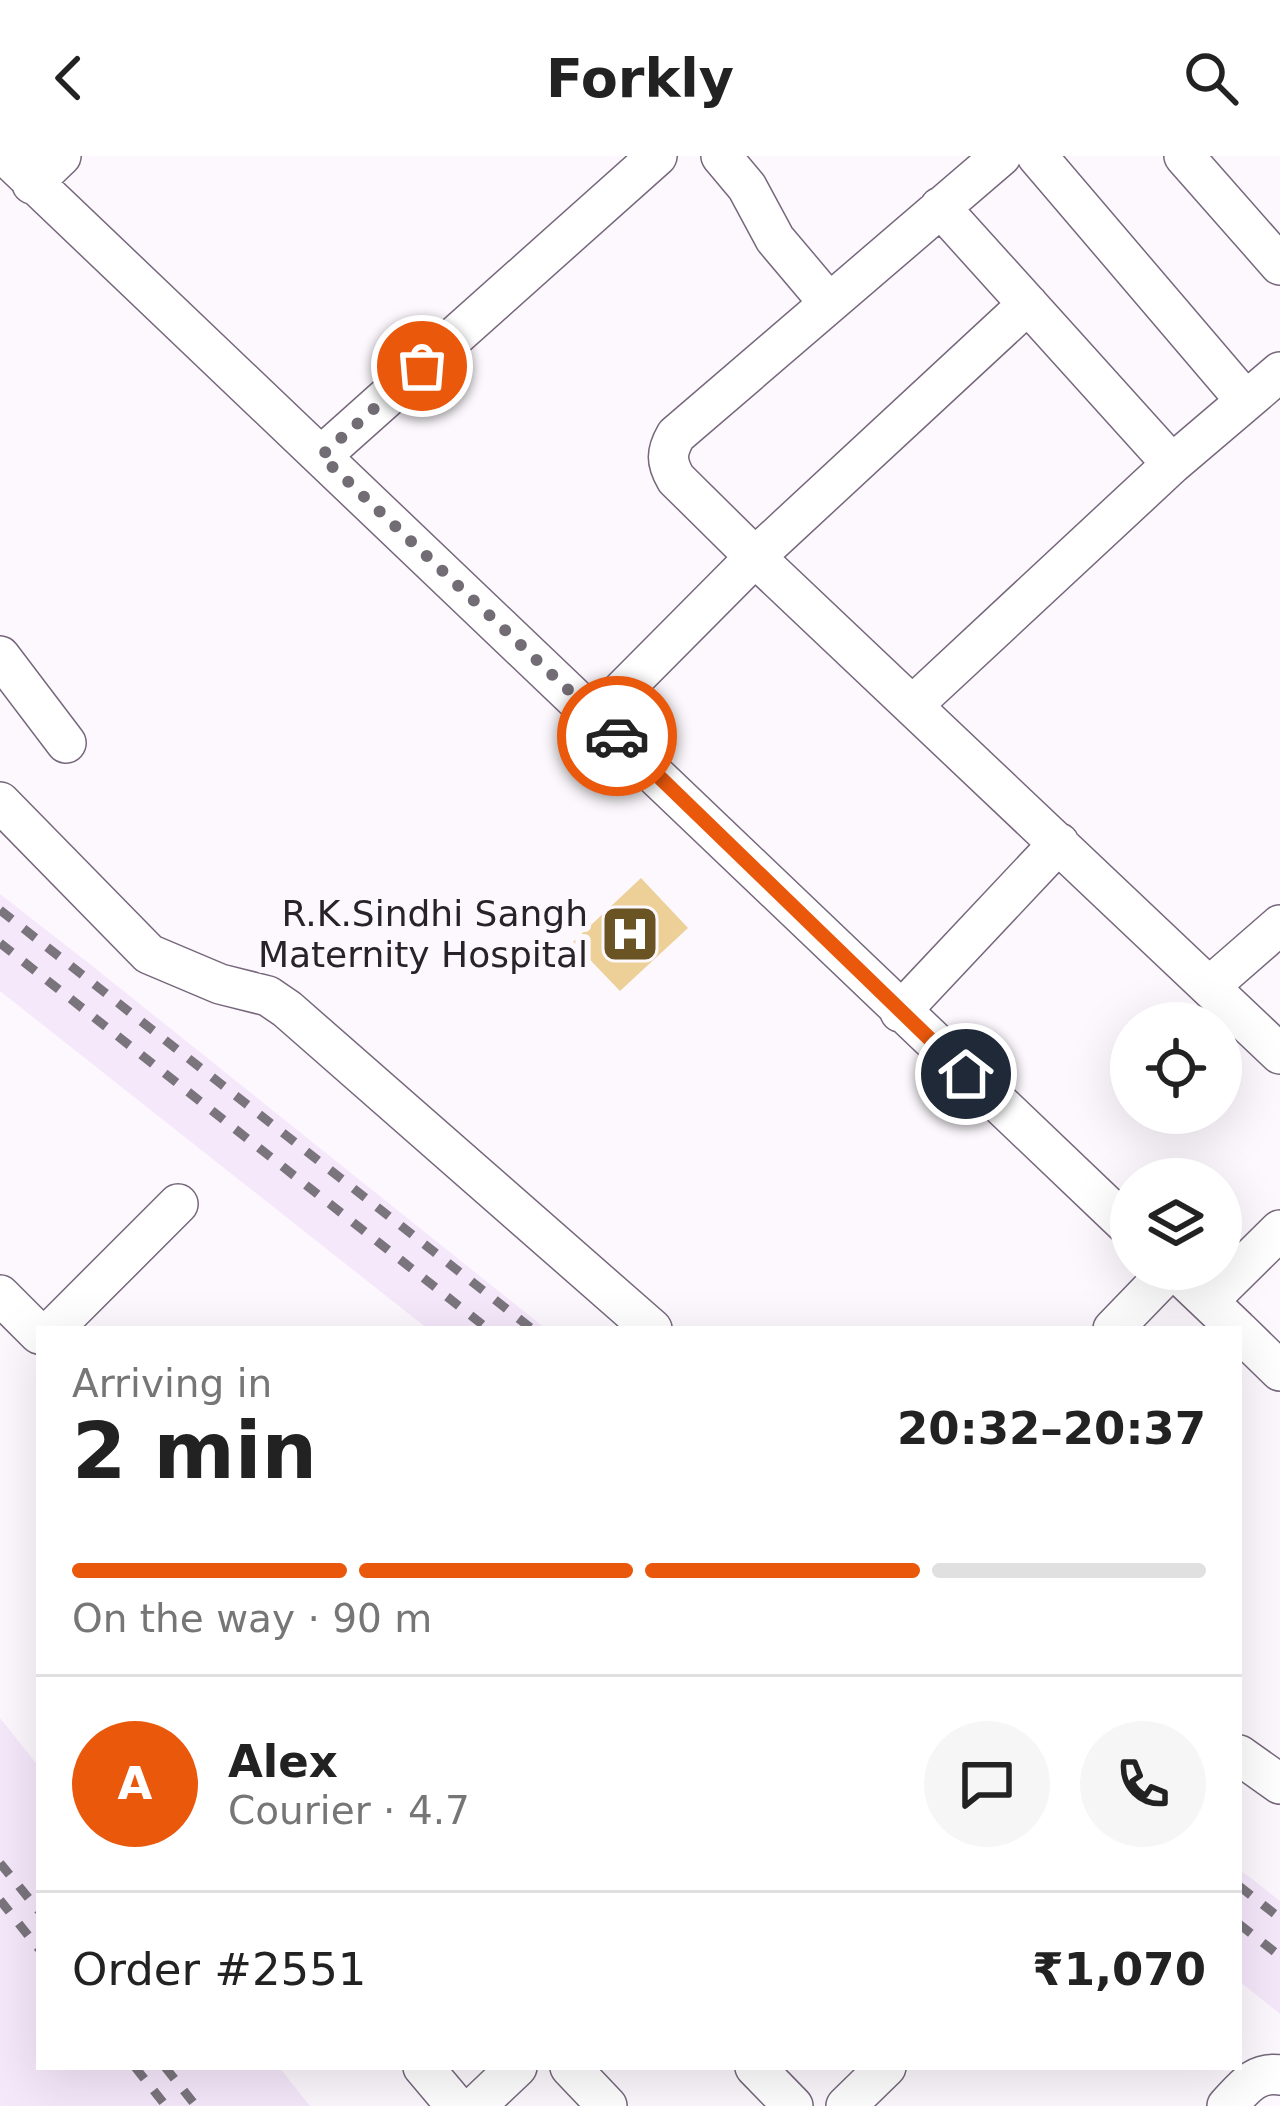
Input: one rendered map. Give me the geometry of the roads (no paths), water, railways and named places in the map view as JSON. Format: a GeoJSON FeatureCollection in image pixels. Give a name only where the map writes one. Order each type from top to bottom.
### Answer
{"type":"FeatureCollection","features":[{"type":"Feature","properties":{"kind":"street"},"geometry":{"type":"LineString","coordinates":[[61,156],[19,170],[1110,1208]]}},
{"type":"Feature","properties":{"kind":"street"},"geometry":{"type":"LineString","coordinates":[[321,456],[657,156]]}},
{"type":"Feature","properties":{"kind":"street"},"geometry":{"type":"LineString","coordinates":[[722,156],[747,187],[775,239],[829,303]]}},
{"type":"Feature","properties":{"kind":"street"},"geometry":{"type":"LineString","coordinates":[[1000,156],[676,435],[667,450],[668,465],[676,479],[755,557],[1280,1054]]}},
{"type":"Feature","properties":{"kind":"street"},"geometry":{"type":"LineString","coordinates":[[1037,156],[1246,401]]}},
{"type":"Feature","properties":{"kind":"street"},"geometry":{"type":"LineString","coordinates":[[1184,156],[1280,265]]}},
{"type":"Feature","properties":{"kind":"street"},"geometry":{"type":"LineString","coordinates":[[940,207],[1172,464]]}},
{"type":"Feature","properties":{"kind":"street"},"geometry":{"type":"LineString","coordinates":[[596,717],[755,557],[1028,304]]}},
{"type":"Feature","properties":{"kind":"street"},"geometry":{"type":"LineString","coordinates":[[913,705],[1172,464],[1280,372]]}},
{"type":"Feature","properties":{"kind":"street"},"geometry":{"type":"LineString","coordinates":[[0,656],[66,742]]}},
{"type":"Feature","properties":{"kind":"street"},"geometry":{"type":"LineString","coordinates":[[0,802],[149,955],[220,984],[268,996],[287,1009],[649,1326]]}},
{"type":"Feature","properties":{"kind":"street"},"geometry":{"type":"LineString","coordinates":[[900,1012],[1059,842]]}},
{"type":"Feature","properties":{"kind":"street"},"geometry":{"type":"LineString","coordinates":[[1210,986],[1280,925]]}},
{"type":"Feature","properties":{"kind":"street"},"geometry":{"type":"LineString","coordinates":[[56,1326],[178,1204]]}},
{"type":"Feature","properties":{"kind":"street"},"geometry":{"type":"LineString","coordinates":[[1208,1300],[1280,1230]]}},
{"type":"Feature","properties":{"kind":"street"},"geometry":{"type":"LineString","coordinates":[[1116,1326],[1152,1290]]}},
{"type":"Feature","properties":{"kind":"street"},"geometry":{"type":"LineString","coordinates":[[1197,1290],[1234,1326]]}},
{"type":"Feature","properties":{"kind":"street"},"geometry":{"type":"LineString","coordinates":[[0,1294],[36,1331]]}},
{"type":"Feature","properties":{"kind":"street"},"geometry":{"type":"LineString","coordinates":[[1242,1334],[1280,1371]]}},
{"type":"Feature","properties":{"kind":"street"},"geometry":{"type":"LineString","coordinates":[[1242,1757],[1280,1784]]}},
{"type":"Feature","properties":{"kind":"street"},"geometry":{"type":"LineString","coordinates":[[426,2070],[456,2106]]}},
{"type":"Feature","properties":{"kind":"street"},"geometry":{"type":"LineString","coordinates":[[476,2106],[514,2070]]}},
{"type":"Feature","properties":{"kind":"street"},"geometry":{"type":"LineString","coordinates":[[573,2070],[607,2106]]}},
{"type":"Feature","properties":{"kind":"street"},"geometry":{"type":"LineString","coordinates":[[758,2070],[793,2106]]}},
{"type":"Feature","properties":{"kind":"street"},"geometry":{"type":"LineString","coordinates":[[847,2106],[883,2070]]}},
{"type":"Feature","properties":{"kind":"street"},"geometry":{"type":"LineString","coordinates":[[1227,2106],[1251,2080],[1280,2074]]}},
{"type":"Feature","properties":{"kind":"railway"},"geometry":{"type":"LineString","coordinates":[[0,910],[528,1326]]}},
{"type":"Feature","properties":{"kind":"railway"},"geometry":{"type":"LineString","coordinates":[[0,943],[484,1326]]}},
{"type":"Feature","properties":{"kind":"railway"},"geometry":{"type":"LineString","coordinates":[[0,1863],[36,1907]]}},
{"type":"Feature","properties":{"kind":"railway"},"geometry":{"type":"LineString","coordinates":[[1242,1888],[1280,1918]]}},
{"type":"Feature","properties":{"kind":"railway"},"geometry":{"type":"LineString","coordinates":[[0,1900],[36,1945]]}},
{"type":"Feature","properties":{"kind":"railway"},"geometry":{"type":"LineString","coordinates":[[1242,1926],[1280,1956]]}},
{"type":"Feature","properties":{"kind":"railway"},"geometry":{"type":"LineString","coordinates":[[137,2070],[166,2106]]}},
{"type":"Feature","properties":{"kind":"railway"},"geometry":{"type":"LineString","coordinates":[[167,2070],[196,2106]]}},
{"type":"Feature","properties":{"kind":"place","name":"R.K.Sindhi Sangh Maternity Hospital"},"geometry":{"type":"Point","coordinates":[630,934]}}]}
